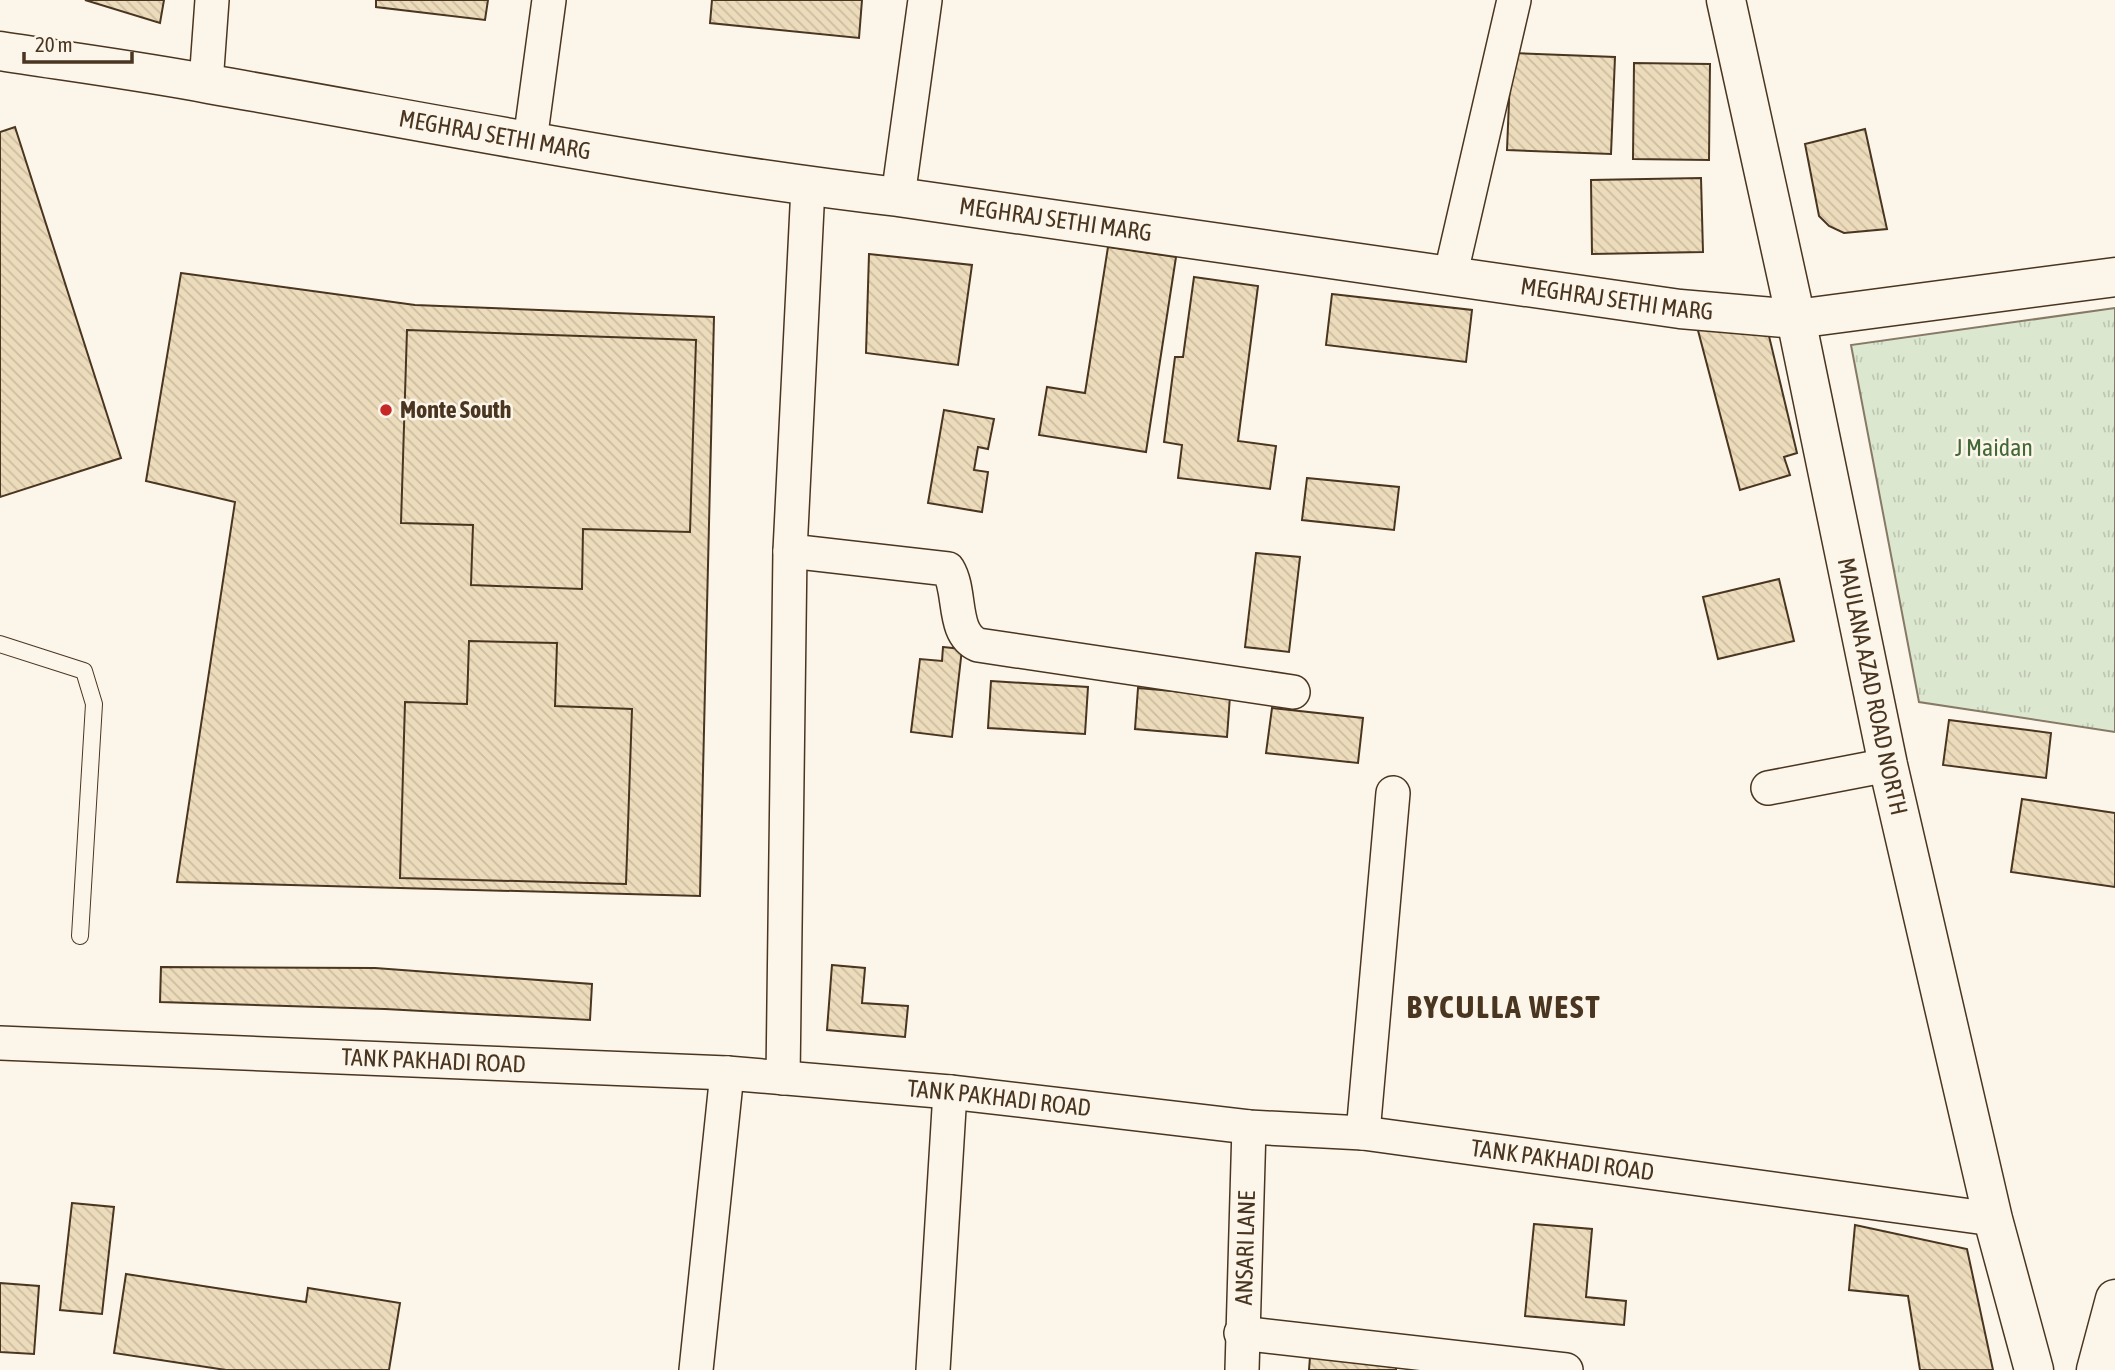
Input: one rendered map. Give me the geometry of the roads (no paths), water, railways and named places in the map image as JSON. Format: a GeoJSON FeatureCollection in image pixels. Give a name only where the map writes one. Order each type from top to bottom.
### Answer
{"type":"FeatureCollection","features":[{"type":"Feature","properties":{"kind":"street"},"geometry":{"type":"LineString","coordinates":[[206,83],[212,0]]}},
{"type":"Feature","properties":{"kind":"street"},"geometry":{"type":"LineString","coordinates":[[530,141],[549,0]]}},
{"type":"Feature","properties":{"kind":"street"},"geometry":{"type":"LineString","coordinates":[[898,197],[925,0]]}},
{"type":"Feature","properties":{"kind":"street"},"geometry":{"type":"LineString","coordinates":[[1450,277],[1514,0]]}},
{"type":"Feature","properties":{"kind":"street","name":"MAULANA AZAD ROAD NORTH"},"geometry":{"type":"LineString","coordinates":[[1726,0],[1796,320],[1888,765],[1993,1219],[2034,1370]]}},
{"type":"Feature","properties":{"kind":"street","name":"MEGHRAJ SETHI MARG"},"geometry":{"type":"LineString","coordinates":[[0,51],[206,83],[808,187],[898,197],[1680,309],[1796,320],[2115,277]]}},
{"type":"Feature","properties":{"kind":"street"},"geometry":{"type":"LineString","coordinates":[[783,1078],[790,551],[808,187]]}},
{"type":"Feature","properties":{"kind":"street"},"geometry":{"type":"LineString","coordinates":[[790,551],[948,569],[955,584],[962,630],[971,642],[978,645],[1293,692]]}},
{"type":"Feature","properties":{"kind":"street"},"geometry":{"type":"LineString","coordinates":[[1768,788],[1888,765]]}},
{"type":"Feature","properties":{"kind":"street"},"geometry":{"type":"LineString","coordinates":[[1363,1133],[1393,793]]}},
{"type":"Feature","properties":{"kind":"street","name":"TANK PAKHADI ROAD"},"geometry":{"type":"LineString","coordinates":[[0,1043],[727,1073],[950,1092],[1249,1126],[1363,1133],[1993,1219]]}},
{"type":"Feature","properties":{"kind":"street"},"geometry":{"type":"LineString","coordinates":[[696,1370],[727,1073]]}},
{"type":"Feature","properties":{"kind":"street"},"geometry":{"type":"LineString","coordinates":[[933,1370],[950,1092]]}},
{"type":"Feature","properties":{"kind":"street","name":"ANSARI LANE"},"geometry":{"type":"LineString","coordinates":[[1242,1370],[1249,1126]]}},
{"type":"Feature","properties":{"kind":"street"},"geometry":{"type":"LineString","coordinates":[[2096,1370],[2115,1299]]}},
{"type":"Feature","properties":{"kind":"street"},"geometry":{"type":"LineString","coordinates":[[1241,1333],[1566,1370]]}},
{"type":"Feature","properties":{"kind":"lane"},"geometry":{"type":"LineString","coordinates":[[0,644],[84,671],[94,704],[80,936]]}},
{"type":"Feature","properties":{"kind":"place","name":"Monte South"},"geometry":{"type":"Point","coordinates":[386,410]}},
{"type":"Feature","properties":{"kind":"district","name":"BYCULLA WEST"},"geometry":{"type":"Point","coordinates":[1504,1007]}},
{"type":"Feature","properties":{"kind":"park label","name":"J Maidan"},"geometry":{"type":"Point","coordinates":[1994,448]}}]}
